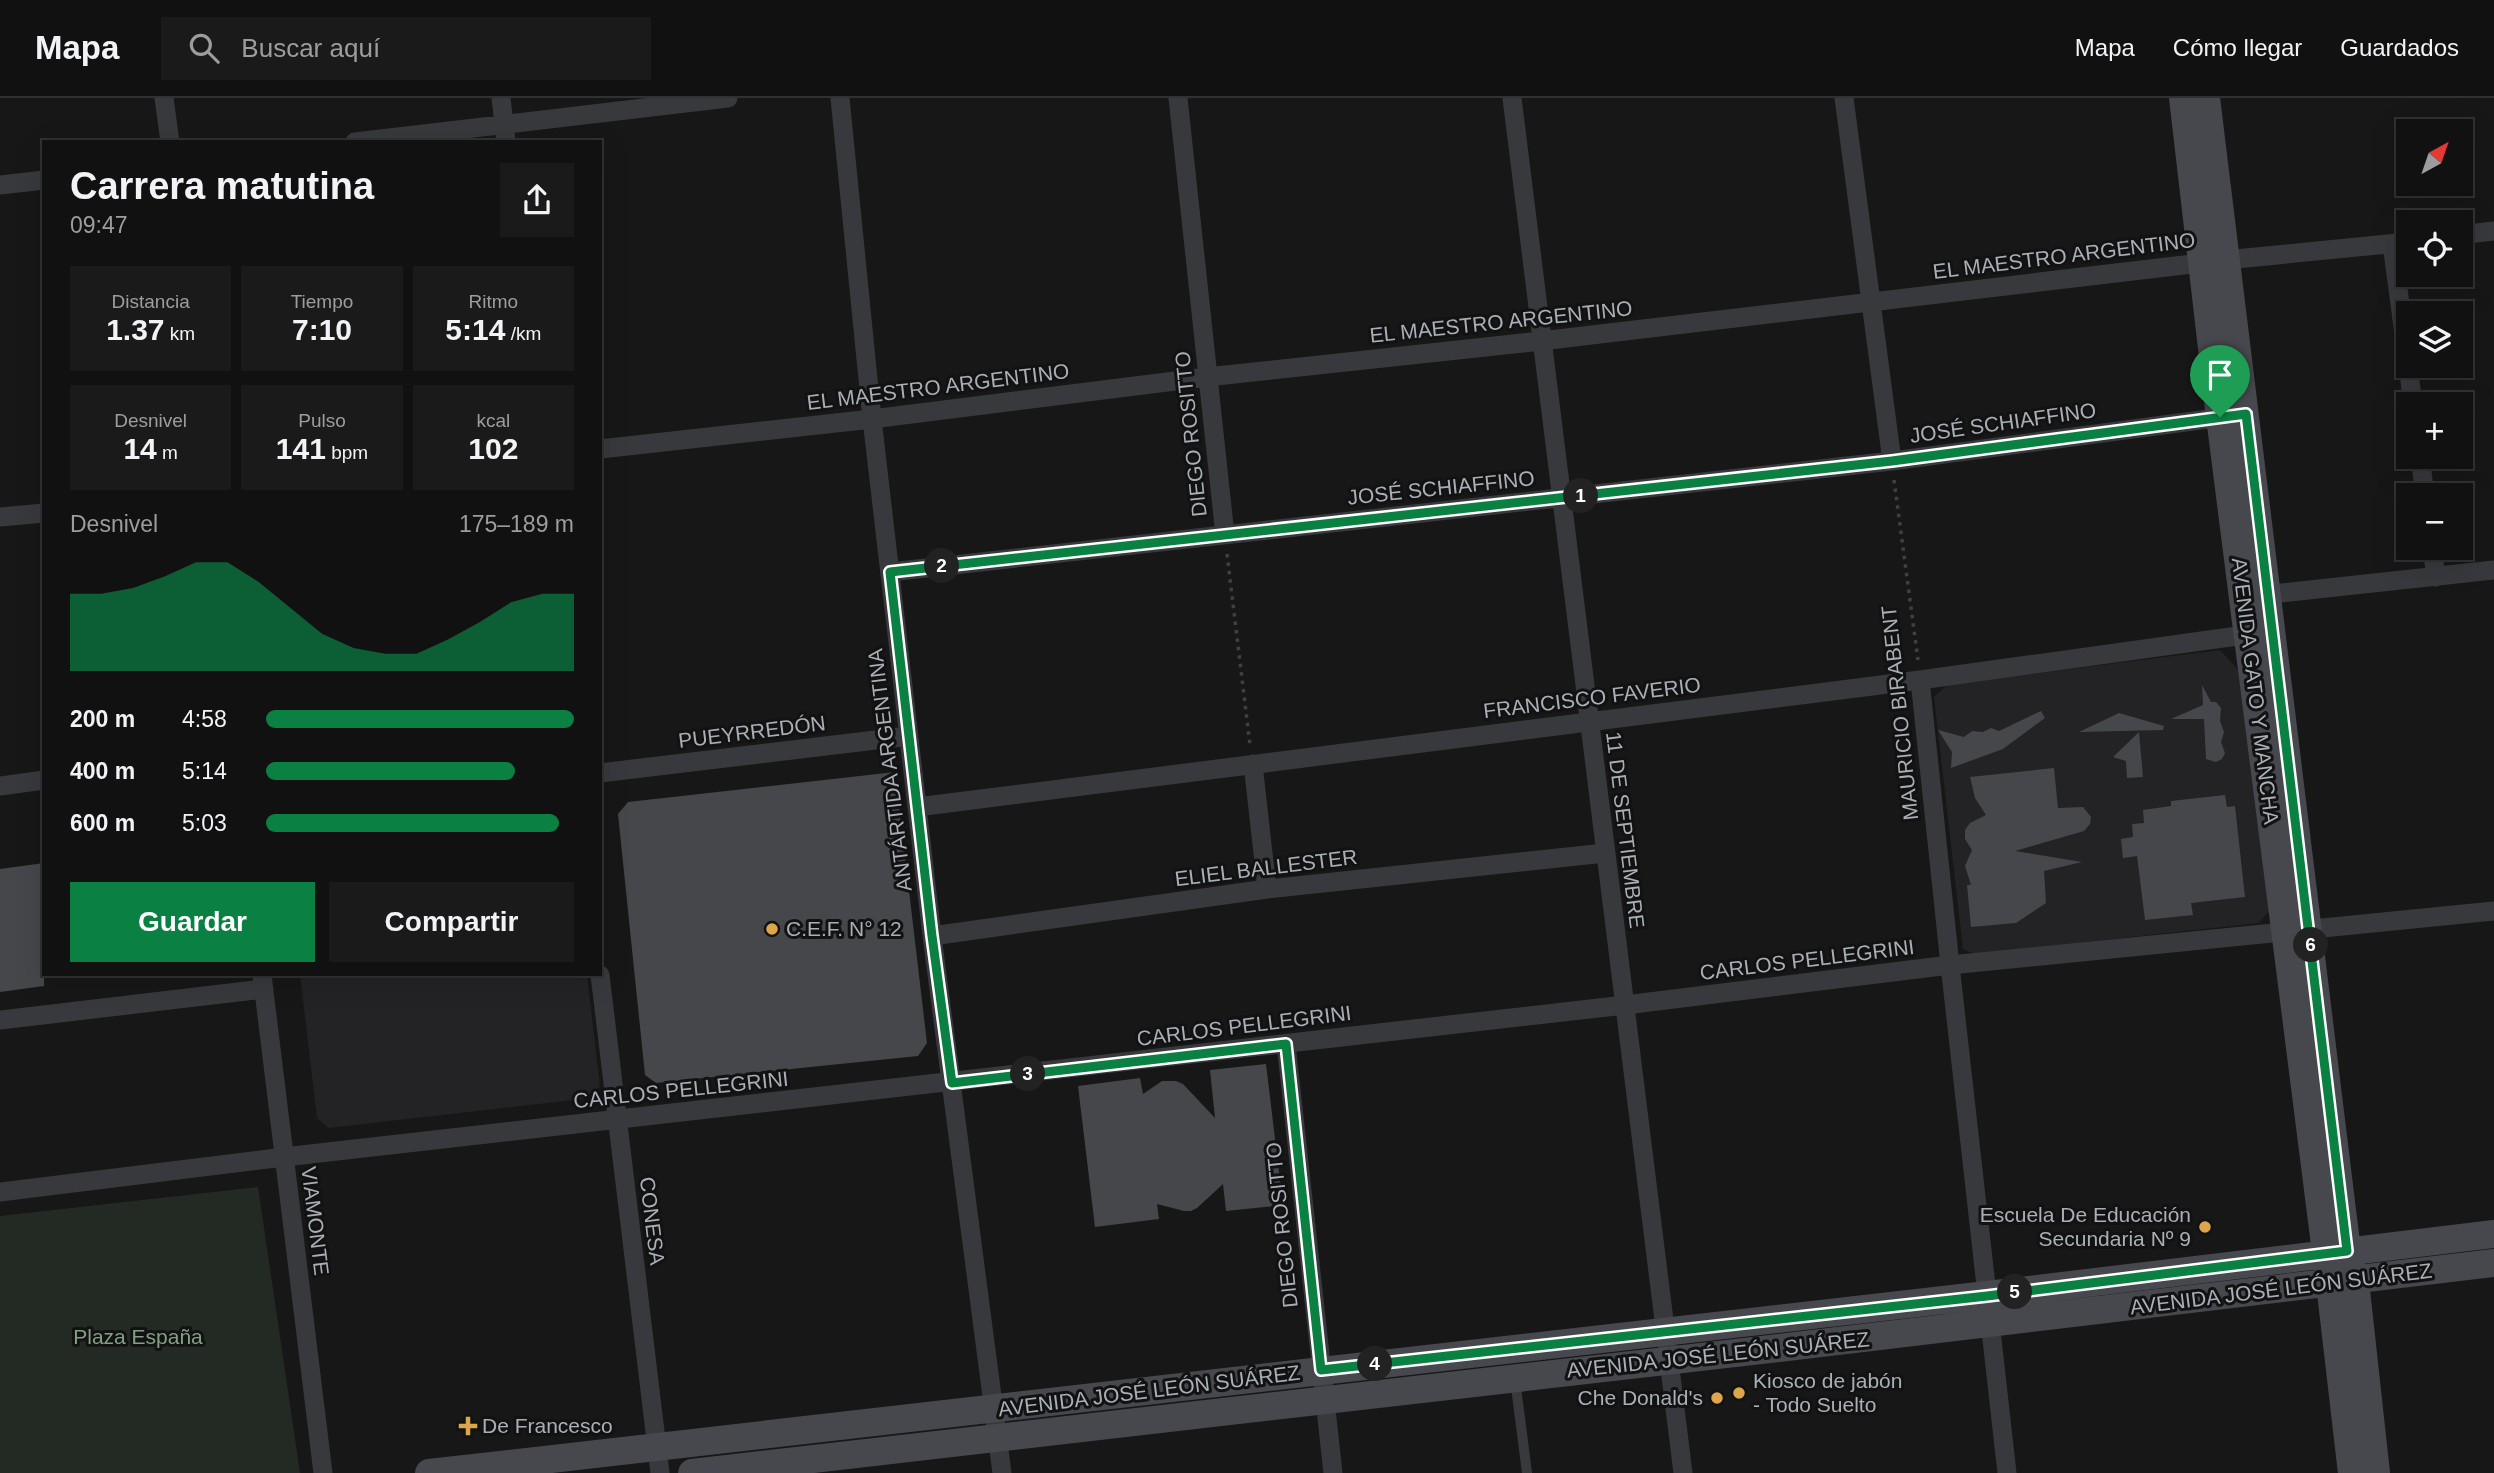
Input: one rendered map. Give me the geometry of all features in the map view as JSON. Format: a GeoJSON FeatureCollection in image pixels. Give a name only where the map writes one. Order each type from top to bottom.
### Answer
{"type":"FeatureCollection","features":[{"type":"Feature","properties":{"kind":"main road","name":"AVENIDA GATO Y MANCHA"},"geometry":{"type":"LineString","coordinates":[[2183,98],[2214,261],[2337,1252],[2343,1282]]}},
{"type":"Feature","properties":{"kind":"main road","name":"AVENIDA GATO Y MANCHA"},"geometry":{"type":"LineString","coordinates":[[2206,98],[2214,261]]}},
{"type":"Feature","properties":{"kind":"main road","name":"AVENIDA JOSÉ LEÓN SUÁREZ"},"geometry":{"type":"LineString","coordinates":[[692,1473],[1321,1370],[1987,1296],[2494,1234]]}},
{"type":"Feature","properties":{"kind":"main road","name":"AVENIDA JOSÉ LEÓN SUÁREZ"},"geometry":{"type":"LineString","coordinates":[[429,1473],[659,1459],[997,1423],[1324,1401],[1990,1325],[2494,1263]]}},
{"type":"Feature","properties":{"kind":"main road"},"geometry":{"type":"LineString","coordinates":[[2343,1282],[2352,1473]]}},
{"type":"Feature","properties":{"kind":"main road"},"geometry":{"type":"LineString","coordinates":[[2343,1282],[2376,1473]]}},
{"type":"Feature","properties":{"kind":"street"},"geometry":{"type":"LineString","coordinates":[[164,98],[170,140]]}},
{"type":"Feature","properties":{"kind":"street"},"geometry":{"type":"LineString","coordinates":[[501,98],[505,133]]}},
{"type":"Feature","properties":{"kind":"street"},"geometry":{"type":"LineString","coordinates":[[388,140],[505,133],[728,98]]}},
{"type":"Feature","properties":{"kind":"street","name":"ANTÁRTIDA ARGENTINA"},"geometry":{"type":"LineString","coordinates":[[840,98],[872,419],[932,936],[1002,1473]]}},
{"type":"Feature","properties":{"kind":"street","name":"DIEGO ROSITTO"},"geometry":{"type":"LineString","coordinates":[[1178,98],[1225,535]]}},
{"type":"Feature","properties":{"kind":"street","name":"11 DE SEPTIEMBRE"},"geometry":{"type":"LineString","coordinates":[[1512,98],[1683,1473]]}},
{"type":"Feature","properties":{"kind":"street"},"geometry":{"type":"LineString","coordinates":[[1844,98],[1892,461]]}},
{"type":"Feature","properties":{"kind":"street"},"geometry":{"type":"LineString","coordinates":[[0,185],[42,180]]}},
{"type":"Feature","properties":{"kind":"street"},"geometry":{"type":"LineString","coordinates":[[2473,233],[2494,231]]}},
{"type":"Feature","properties":{"kind":"street","name":"EL MAESTRO ARGENTINO"},"geometry":{"type":"LineString","coordinates":[[602,449],[2214,261],[2396,243]]}},
{"type":"Feature","properties":{"kind":"street","name":"JOSÉ SCHIAFFINO"},"geometry":{"type":"LineString","coordinates":[[890,572],[1892,461],[2233,415]]}},
{"type":"Feature","properties":{"kind":"street"},"geometry":{"type":"LineString","coordinates":[[0,517],[42,513]]}},
{"type":"Feature","properties":{"kind":"street"},"geometry":{"type":"LineString","coordinates":[[2434,560],[2436,577]]}},
{"type":"Feature","properties":{"kind":"street"},"geometry":{"type":"LineString","coordinates":[[2255,596],[2494,570]]}},
{"type":"Feature","properties":{"kind":"street","name":"FRANCISCO FAVERIO"},"geometry":{"type":"LineString","coordinates":[[917,807],[1920,680],[2259,633]]}},
{"type":"Feature","properties":{"kind":"street","name":"MAURICIO BIRABENT"},"geometry":{"type":"LineString","coordinates":[[1920,680],[2007,1473]]}},
{"type":"Feature","properties":{"kind":"street","name":"PUEYRREDÓN"},"geometry":{"type":"LineString","coordinates":[[602,774],[909,736]]}},
{"type":"Feature","properties":{"kind":"street"},"geometry":{"type":"LineString","coordinates":[[1253,764],[1267,889]]}},
{"type":"Feature","properties":{"kind":"street"},"geometry":{"type":"LineString","coordinates":[[0,786],[42,780]]}},
{"type":"Feature","properties":{"kind":"street","name":"ELIEL BALLESTER"},"geometry":{"type":"LineString","coordinates":[[932,936],[1267,889],[1605,853]]}},
{"type":"Feature","properties":{"kind":"street","name":"CARLOS PELLEGRINI"},"geometry":{"type":"LineString","coordinates":[[0,1192],[284,1157],[1625,1005],[1950,965],[2494,911]]}},
{"type":"Feature","properties":{"kind":"street","name":"CONESA"},"geometry":{"type":"LineString","coordinates":[[600,976],[659,1459]]}},
{"type":"Feature","properties":{"kind":"street"},"geometry":{"type":"LineString","coordinates":[[0,1020],[263,982]]}},
{"type":"Feature","properties":{"kind":"street","name":"VIAMONTE"},"geometry":{"type":"LineString","coordinates":[[263,982],[323,1473]]}},
{"type":"Feature","properties":{"kind":"street","name":"DIEGO ROSITTO"},"geometry":{"type":"LineString","coordinates":[[1286,1044],[1333,1473]]}},
{"type":"Feature","properties":{"kind":"lane"},"geometry":{"type":"LineString","coordinates":[[1514,1378],[1527,1473]]}},
{"type":"Feature","properties":{"kind":"path","name":"MAURICIO BIRABENT"},"geometry":{"type":"LineString","coordinates":[[1892,461],[1920,680]]}},
{"type":"Feature","properties":{"kind":"path","name":"DIEGO ROSITTO"},"geometry":{"type":"LineString","coordinates":[[1225,535],[1253,764]]}},
{"type":"Feature","properties":{"kind":"shaded area"},"geometry":{"type":"Polygon","coordinates":[[[2220,650],[2241,673],[2270,910],[2259,923],[1974,954],[1963,949],[1934,697],[1947,685],[2220,650]]]}},
{"type":"Feature","properties":{"kind":"shaded area"},"geometry":{"type":"Polygon","coordinates":[[[300,976],[587,976],[600,1086],[590,1098],[328,1128],[317,1118],[300,976]]]}},
{"type":"Feature","properties":{"kind":"green space","name":"Plaza España"},"geometry":{"type":"Polygon","coordinates":[[[258,1187],[300,1473],[0,1473],[0,1216],[258,1187]]]}},
{"type":"Feature","properties":{"kind":"building"},"geometry":{"type":"Polygon","coordinates":[[[2202,685],[2211,702],[2216,702],[2221,708],[2220,721],[2224,732],[2221,742],[2225,753],[2222,759],[2216,762],[2206,759],[2204,719],[2171,719],[2203,705],[2202,685]]]}},
{"type":"Feature","properties":{"kind":"building"},"geometry":{"type":"Polygon","coordinates":[[[2041,711],[2045,718],[2003,749],[1951,768],[1952,752],[1938,730],[1964,737],[1972,731],[1983,732],[1991,728],[1999,731],[2041,711]]]}},
{"type":"Feature","properties":{"kind":"building"},"geometry":{"type":"Polygon","coordinates":[[[2119,713],[2164,726],[2163,730],[2079,732],[2119,713]]]}},
{"type":"Feature","properties":{"kind":"building"},"geometry":{"type":"Polygon","coordinates":[[[2139,732],[2143,777],[2127,778],[2126,761],[2113,757],[2139,732]]]}},
{"type":"Feature","properties":{"kind":"building"},"geometry":{"type":"Polygon","coordinates":[[[2054,768],[2058,808],[2083,807],[2091,817],[2090,824],[2084,831],[2015,851],[2082,862],[2044,871],[2046,903],[2016,923],[1971,927],[1967,885],[1971,885],[1965,866],[1972,850],[1965,839],[1965,830],[1970,823],[1986,815],[1975,798],[1970,777],[2054,768]]]}},
{"type":"Feature","properties":{"kind":"building","name":"C.E.F. N° 12"},"geometry":{"type":"Polygon","coordinates":[[[895,772],[927,1043],[918,1056],[656,1083],[645,1075],[618,814],[628,802],[895,772]]]}},
{"type":"Feature","properties":{"kind":"building"},"geometry":{"type":"Polygon","coordinates":[[[2225,795],[2227,807],[2235,806],[2245,897],[2191,903],[2193,915],[2145,920],[2137,856],[2123,858],[2121,839],[2133,837],[2132,824],[2144,823],[2143,810],[2171,806],[2171,801],[2225,795]]]}},
{"type":"Feature","properties":{"kind":"building"},"geometry":{"type":"Polygon","coordinates":[[[42,863],[44,986],[0,992],[0,869],[42,863]]]}},
{"type":"Feature","properties":{"kind":"building"},"geometry":{"type":"Polygon","coordinates":[[[1266,1064],[1283,1205],[1226,1211],[1223,1184],[1191,1211],[1157,1204],[1159,1219],[1095,1227],[1078,1086],[1140,1078],[1143,1094],[1162,1081],[1176,1081],[1183,1084],[1215,1118],[1210,1070],[1266,1064]]]}},
{"type":"Feature","properties":{"kind":"place","name":"C.E.F. N° 12"},"geometry":{"type":"Point","coordinates":[772,929]}},
{"type":"Feature","properties":{"kind":"place","name":"Escuela De Educación Secundaria Nº 9"},"geometry":{"type":"Point","coordinates":[2205,1227]}},
{"type":"Feature","properties":{"kind":"place","name":"Kiosco de jabón - Todo Suelto"},"geometry":{"type":"Point","coordinates":[1739,1393]}},
{"type":"Feature","properties":{"kind":"place","name":"Che Donald's"},"geometry":{"type":"Point","coordinates":[1717,1398]}},
{"type":"Feature","properties":{"kind":"place","name":"De Francesco"},"geometry":{"type":"Point","coordinates":[468,1426]}},
{"type":"Feature","properties":{"kind":"route"},"geometry":{"type":"LineString","coordinates":[[2246,414],[2347,1251],[1987,1296],[1321,1370],[1286,1044],[952,1083],[932,936],[890,572],[1892,461],[2220,417],[2246,414]]}}]}
